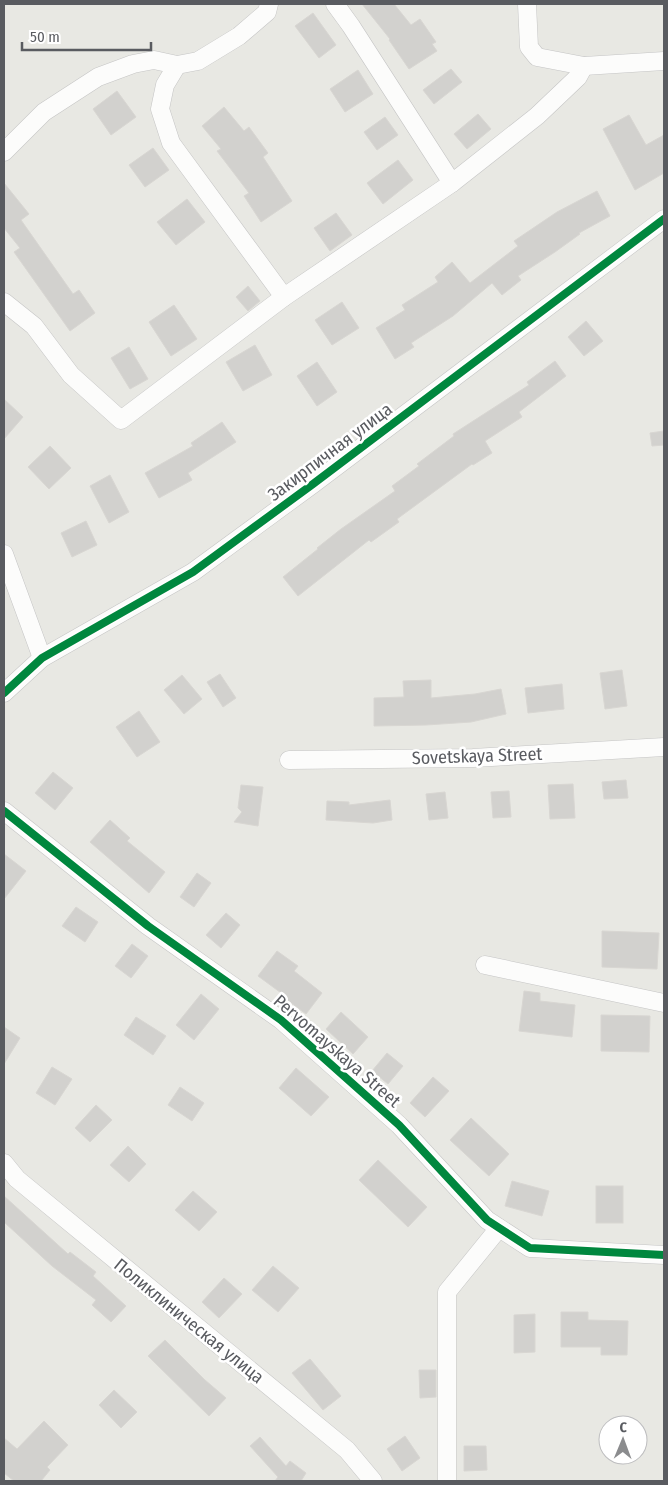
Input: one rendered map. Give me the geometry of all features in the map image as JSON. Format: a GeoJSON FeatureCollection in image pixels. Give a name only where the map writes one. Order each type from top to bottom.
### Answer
{"type":"FeatureCollection","features":[{"type":"Feature","properties":{"kind":"street"},"geometry":{"type":"LineString","coordinates":[[4,152],[44,112],[98,77],[133,64],[154,60],[177,66],[198,61],[239,36],[267,12],[270,4]]}},
{"type":"Feature","properties":{"kind":"street"},"geometry":{"type":"LineString","coordinates":[[335,4],[452,183]]}},
{"type":"Feature","properties":{"kind":"street"},"geometry":{"type":"LineString","coordinates":[[527,4],[529,48],[537,57],[584,66],[664,61]]}},
{"type":"Feature","properties":{"kind":"street"},"geometry":{"type":"LineString","coordinates":[[177,66],[165,85],[160,109],[171,143],[284,297]]}},
{"type":"Feature","properties":{"kind":"street"},"geometry":{"type":"LineString","coordinates":[[4,302],[34,326],[71,375],[122,420],[284,297],[452,183],[537,116],[578,76],[584,66]]}},
{"type":"Feature","properties":{"kind":"street","name":"Закирпичная улица"},"geometry":{"type":"LineString","coordinates":[[4,694],[42,658],[193,572],[313,484],[664,219]]}},
{"type":"Feature","properties":{"kind":"street"},"geometry":{"type":"LineString","coordinates":[[4,554],[42,658]]}},
{"type":"Feature","properties":{"kind":"street","name":"Sovetskaya Street"},"geometry":{"type":"LineString","coordinates":[[289,760],[473,758],[664,747]]}},
{"type":"Feature","properties":{"kind":"street","name":"Pervomayskaya Street"},"geometry":{"type":"LineString","coordinates":[[4,811],[148,926],[281,1020],[399,1125],[487,1220],[530,1248],[664,1255]]}},
{"type":"Feature","properties":{"kind":"street"},"geometry":{"type":"LineString","coordinates":[[485,965],[664,1003]]}},
{"type":"Feature","properties":{"kind":"street","name":"Поликлиническая улица"},"geometry":{"type":"LineString","coordinates":[[4,1163],[24,1185],[347,1450],[374,1481]]}},
{"type":"Feature","properties":{"kind":"street"},"geometry":{"type":"LineString","coordinates":[[447,1481],[447,1292],[499,1228]]}},
{"type":"Feature","properties":{"kind":"building"},"geometry":{"type":"Polygon","coordinates":[[[362,4],[394,4],[411,25],[420,19],[436,42],[432,44],[437,51],[409,69],[390,39],[362,4]]]}},
{"type":"Feature","properties":{"kind":"building"},"geometry":{"type":"Polygon","coordinates":[[[313,13],[336,45],[319,58],[295,26],[313,13]]]}},
{"type":"Feature","properties":{"kind":"building"},"geometry":{"type":"Polygon","coordinates":[[[451,69],[462,82],[434,104],[423,90],[451,69]]]}},
{"type":"Feature","properties":{"kind":"building"},"geometry":{"type":"Polygon","coordinates":[[[358,70],[373,94],[345,112],[330,89],[358,70]]]}},
{"type":"Feature","properties":{"kind":"building"},"geometry":{"type":"Polygon","coordinates":[[[117,91],[136,117],[111,135],[93,109],[117,91]]]}},
{"type":"Feature","properties":{"kind":"building"},"geometry":{"type":"Polygon","coordinates":[[[224,107],[244,131],[249,127],[268,153],[263,157],[292,201],[261,222],[244,196],[249,193],[217,151],[221,149],[202,126],[224,107]]]}},
{"type":"Feature","properties":{"kind":"building"},"geometry":{"type":"Polygon","coordinates":[[[478,114],[491,129],[467,149],[454,134],[478,114]]]}},
{"type":"Feature","properties":{"kind":"building"},"geometry":{"type":"Polygon","coordinates":[[[629,115],[646,145],[664,135],[664,173],[635,190],[603,129],[629,115]]]}},
{"type":"Feature","properties":{"kind":"building"},"geometry":{"type":"Polygon","coordinates":[[[385,117],[398,135],[377,150],[364,132],[385,117]]]}},
{"type":"Feature","properties":{"kind":"building"},"geometry":{"type":"Polygon","coordinates":[[[153,148],[169,170],[145,187],[129,165],[153,148]]]}},
{"type":"Feature","properties":{"kind":"building"},"geometry":{"type":"Polygon","coordinates":[[[398,160],[413,180],[383,204],[367,183],[398,160]]]}},
{"type":"Feature","properties":{"kind":"building"},"geometry":{"type":"Polygon","coordinates":[[[4,183],[29,214],[21,220],[73,294],[79,290],[95,313],[70,331],[14,252],[20,248],[4,228],[4,183]]]}},
{"type":"Feature","properties":{"kind":"building"},"geometry":{"type":"Polygon","coordinates":[[[597,191],[610,216],[579,233],[555,252],[518,276],[521,280],[502,295],[492,283],[453,316],[411,343],[414,347],[395,359],[376,328],[405,310],[402,305],[438,282],[435,277],[452,262],[470,283],[518,246],[514,241],[557,212],[597,191]]]}},
{"type":"Feature","properties":{"kind":"building"},"geometry":{"type":"Polygon","coordinates":[[[187,199],[205,222],[176,245],[157,222],[187,199]]]}},
{"type":"Feature","properties":{"kind":"building"},"geometry":{"type":"Polygon","coordinates":[[[336,213],[352,235],[330,251],[314,228],[336,213]]]}},
{"type":"Feature","properties":{"kind":"building"},"geometry":{"type":"Polygon","coordinates":[[[248,286],[260,301],[248,311],[236,297],[248,286]]]}},
{"type":"Feature","properties":{"kind":"building"},"geometry":{"type":"Polygon","coordinates":[[[342,302],[359,328],[332,345],[315,320],[342,302]]]}},
{"type":"Feature","properties":{"kind":"building"},"geometry":{"type":"Polygon","coordinates":[[[174,305],[197,339],[171,356],[149,322],[174,305]]]}},
{"type":"Feature","properties":{"kind":"building"},"geometry":{"type":"Polygon","coordinates":[[[586,321],[603,341],[584,356],[568,337],[586,321]]]}},
{"type":"Feature","properties":{"kind":"building"},"geometry":{"type":"Polygon","coordinates":[[[255,345],[272,375],[243,391],[226,362],[255,345]]]}},
{"type":"Feature","properties":{"kind":"building"},"geometry":{"type":"Polygon","coordinates":[[[129,347],[148,379],[130,389],[111,358],[129,347]]]}},
{"type":"Feature","properties":{"kind":"building"},"geometry":{"type":"Polygon","coordinates":[[[555,361],[566,376],[519,412],[522,417],[485,441],[492,453],[472,464],[397,519],[399,522],[371,542],[369,540],[298,596],[283,577],[341,529],[395,491],[392,486],[419,466],[417,464],[454,436],[453,434],[529,385],[527,382],[555,361]]]}},
{"type":"Feature","properties":{"kind":"building"},"geometry":{"type":"Polygon","coordinates":[[[317,362],[337,392],[317,406],[297,376],[317,362]]]}},
{"type":"Feature","properties":{"kind":"building"},"geometry":{"type":"Polygon","coordinates":[[[4,399],[23,417],[4,439],[4,399]]]}},
{"type":"Feature","properties":{"kind":"building"},"geometry":{"type":"Polygon","coordinates":[[[222,422],[236,442],[188,473],[192,480],[159,498],[145,473],[193,446],[191,443],[222,422]]]}},
{"type":"Feature","properties":{"kind":"building"},"geometry":{"type":"Polygon","coordinates":[[[664,431],[664,445],[652,446],[650,433],[664,431]]]}},
{"type":"Feature","properties":{"kind":"building"},"geometry":{"type":"Polygon","coordinates":[[[50,446],[71,468],[49,489],[28,467],[50,446]]]}},
{"type":"Feature","properties":{"kind":"building"},"geometry":{"type":"Polygon","coordinates":[[[110,475],[129,512],[109,523],[90,486],[110,475]]]}},
{"type":"Feature","properties":{"kind":"building"},"geometry":{"type":"Polygon","coordinates":[[[86,521],[97,545],[72,557],[61,533],[86,521]]]}},
{"type":"Feature","properties":{"kind":"building"},"geometry":{"type":"Polygon","coordinates":[[[622,670],[627,706],[605,709],[600,673],[622,670]]]}},
{"type":"Feature","properties":{"kind":"building"},"geometry":{"type":"Polygon","coordinates":[[[220,674],[236,698],[223,707],[207,682],[220,674]]]}},
{"type":"Feature","properties":{"kind":"building"},"geometry":{"type":"Polygon","coordinates":[[[182,675],[202,699],[184,714],[164,690],[182,675]]]}},
{"type":"Feature","properties":{"kind":"building"},"geometry":{"type":"Polygon","coordinates":[[[431,680],[431,698],[475,694],[501,689],[506,714],[471,722],[374,726],[374,698],[404,697],[403,681],[431,680]]]}},
{"type":"Feature","properties":{"kind":"building"},"geometry":{"type":"Polygon","coordinates":[[[562,684],[564,709],[528,713],[525,688],[562,684]]]}},
{"type":"Feature","properties":{"kind":"building"},"geometry":{"type":"Polygon","coordinates":[[[139,711],[160,742],[137,757],[116,727],[139,711]]]}},
{"type":"Feature","properties":{"kind":"building"},"geometry":{"type":"Polygon","coordinates":[[[53,772],[73,788],[55,810],[35,793],[53,772]]]}},
{"type":"Feature","properties":{"kind":"building"},"geometry":{"type":"Polygon","coordinates":[[[626,780],[628,798],[604,799],[602,782],[626,780]]]}},
{"type":"Feature","properties":{"kind":"building"},"geometry":{"type":"Polygon","coordinates":[[[573,784],[575,818],[550,819],[548,785],[573,784]]]}},
{"type":"Feature","properties":{"kind":"building"},"geometry":{"type":"Polygon","coordinates":[[[241,785],[263,787],[258,826],[234,822],[242,812],[238,808],[241,785]]]}},
{"type":"Feature","properties":{"kind":"building"},"geometry":{"type":"Polygon","coordinates":[[[509,791],[511,817],[493,818],[491,792],[509,791]]]}},
{"type":"Feature","properties":{"kind":"building"},"geometry":{"type":"Polygon","coordinates":[[[445,792],[448,818],[429,820],[426,794],[445,792]]]}},
{"type":"Feature","properties":{"kind":"building"},"geometry":{"type":"Polygon","coordinates":[[[390,800],[392,820],[373,823],[326,820],[327,801],[349,802],[349,805],[390,800]]]}},
{"type":"Feature","properties":{"kind":"building"},"geometry":{"type":"Polygon","coordinates":[[[110,820],[130,838],[127,841],[165,872],[149,893],[90,842],[110,820]]]}},
{"type":"Feature","properties":{"kind":"building"},"geometry":{"type":"Polygon","coordinates":[[[4,854],[26,871],[4,899],[4,854]]]}},
{"type":"Feature","properties":{"kind":"building"},"geometry":{"type":"Polygon","coordinates":[[[197,873],[211,883],[194,907],[180,897],[197,873]]]}},
{"type":"Feature","properties":{"kind":"building"},"geometry":{"type":"Polygon","coordinates":[[[76,907],[98,922],[85,942],[62,926],[76,907]]]}},
{"type":"Feature","properties":{"kind":"building"},"geometry":{"type":"Polygon","coordinates":[[[226,913],[240,925],[221,948],[206,935],[226,913]]]}},
{"type":"Feature","properties":{"kind":"building"},"geometry":{"type":"Polygon","coordinates":[[[602,931],[659,933],[657,969],[602,967],[602,931]]]}},
{"type":"Feature","properties":{"kind":"building"},"geometry":{"type":"Polygon","coordinates":[[[132,944],[148,956],[131,978],[115,966],[132,944]]]}},
{"type":"Feature","properties":{"kind":"building"},"geometry":{"type":"Polygon","coordinates":[[[277,951],[298,966],[294,971],[322,993],[306,1014],[258,976],[277,951]]]}},
{"type":"Feature","properties":{"kind":"building"},"geometry":{"type":"Polygon","coordinates":[[[524,991],[540,993],[540,1001],[575,1005],[572,1037],[519,1031],[524,991]]]}},
{"type":"Feature","properties":{"kind":"building"},"geometry":{"type":"Polygon","coordinates":[[[201,994],[219,1009],[194,1040],[176,1025],[201,994]]]}},
{"type":"Feature","properties":{"kind":"building"},"geometry":{"type":"Polygon","coordinates":[[[341,1012],[368,1037],[353,1054],[326,1029],[341,1012]]]}},
{"type":"Feature","properties":{"kind":"building"},"geometry":{"type":"Polygon","coordinates":[[[601,1015],[650,1016],[649,1052],[601,1051],[601,1015]]]}},
{"type":"Feature","properties":{"kind":"building"},"geometry":{"type":"Polygon","coordinates":[[[136,1017],[166,1036],[153,1055],[124,1035],[136,1017]]]}},
{"type":"Feature","properties":{"kind":"building"},"geometry":{"type":"Polygon","coordinates":[[[4,1027],[20,1038],[4,1064],[4,1027]]]}},
{"type":"Feature","properties":{"kind":"building"},"geometry":{"type":"Polygon","coordinates":[[[387,1053],[403,1066],[388,1084],[372,1071],[387,1053]]]}},
{"type":"Feature","properties":{"kind":"building"},"geometry":{"type":"Polygon","coordinates":[[[52,1067],[72,1079],[55,1105],[36,1093],[52,1067]]]}},
{"type":"Feature","properties":{"kind":"building"},"geometry":{"type":"Polygon","coordinates":[[[296,1068],[329,1097],[311,1116],[279,1088],[296,1068]]]}},
{"type":"Feature","properties":{"kind":"building"},"geometry":{"type":"Polygon","coordinates":[[[433,1077],[449,1091],[425,1117],[410,1103],[433,1077]]]}},
{"type":"Feature","properties":{"kind":"building"},"geometry":{"type":"Polygon","coordinates":[[[180,1087],[204,1103],[192,1121],[168,1105],[180,1087]]]}},
{"type":"Feature","properties":{"kind":"building"},"geometry":{"type":"Polygon","coordinates":[[[96,1105],[112,1120],[90,1142],[75,1128],[96,1105]]]}},
{"type":"Feature","properties":{"kind":"building"},"geometry":{"type":"Polygon","coordinates":[[[471,1118],[509,1154],[489,1176],[450,1140],[471,1118]]]}},
{"type":"Feature","properties":{"kind":"building"},"geometry":{"type":"Polygon","coordinates":[[[128,1146],[146,1164],[129,1182],[110,1165],[128,1146]]]}},
{"type":"Feature","properties":{"kind":"building"},"geometry":{"type":"Polygon","coordinates":[[[378,1160],[427,1207],[408,1227],[359,1180],[378,1160]]]}},
{"type":"Feature","properties":{"kind":"building"},"geometry":{"type":"Polygon","coordinates":[[[512,1181],[549,1191],[542,1216],[505,1206],[512,1181]]]}},
{"type":"Feature","properties":{"kind":"building"},"geometry":{"type":"Polygon","coordinates":[[[596,1186],[623,1186],[623,1223],[596,1223],[596,1186]]]}},
{"type":"Feature","properties":{"kind":"building"},"geometry":{"type":"Polygon","coordinates":[[[193,1191],[217,1212],[199,1231],[175,1210],[193,1191]]]}},
{"type":"Feature","properties":{"kind":"building"},"geometry":{"type":"Polygon","coordinates":[[[4,1196],[68,1254],[70,1252],[96,1272],[93,1276],[126,1306],[111,1322],[92,1305],[96,1300],[52,1266],[4,1222],[4,1196]]]}},
{"type":"Feature","properties":{"kind":"building"},"geometry":{"type":"Polygon","coordinates":[[[273,1266],[299,1288],[278,1312],[252,1290],[273,1266]]]}},
{"type":"Feature","properties":{"kind":"building"},"geometry":{"type":"Polygon","coordinates":[[[224,1278],[242,1294],[219,1318],[202,1302],[224,1278]]]}},
{"type":"Feature","properties":{"kind":"building"},"geometry":{"type":"Polygon","coordinates":[[[561,1312],[588,1312],[588,1320],[628,1321],[627,1355],[601,1355],[601,1347],[561,1347],[561,1312]]]}},
{"type":"Feature","properties":{"kind":"building"},"geometry":{"type":"Polygon","coordinates":[[[535,1314],[535,1352],[514,1353],[514,1315],[535,1314]]]}},
{"type":"Feature","properties":{"kind":"building"},"geometry":{"type":"Polygon","coordinates":[[[165,1340],[226,1398],[209,1416],[148,1356],[165,1340]]]}},
{"type":"Feature","properties":{"kind":"building"},"geometry":{"type":"Polygon","coordinates":[[[310,1359],[341,1396],[323,1410],[292,1373],[310,1359]]]}},
{"type":"Feature","properties":{"kind":"building"},"geometry":{"type":"Polygon","coordinates":[[[419,1370],[436,1370],[436,1397],[420,1398],[419,1370]]]}},
{"type":"Feature","properties":{"kind":"building"},"geometry":{"type":"Polygon","coordinates":[[[114,1390],[137,1412],[121,1428],[99,1405],[114,1390]]]}},
{"type":"Feature","properties":{"kind":"building"},"geometry":{"type":"Polygon","coordinates":[[[44,1421],[68,1445],[47,1467],[50,1470],[41,1481],[14,1481],[4,1473],[4,1438],[17,1449],[44,1421]]]}},
{"type":"Feature","properties":{"kind":"building"},"geometry":{"type":"Polygon","coordinates":[[[405,1436],[420,1458],[402,1471],[387,1449],[405,1436]]]}},
{"type":"Feature","properties":{"kind":"building"},"geometry":{"type":"Polygon","coordinates":[[[260,1437],[286,1466],[290,1461],[306,1473],[301,1481],[275,1481],[278,1477],[250,1446],[260,1437]]]}},
{"type":"Feature","properties":{"kind":"building"},"geometry":{"type":"Polygon","coordinates":[[[464,1446],[486,1446],[487,1470],[464,1471],[464,1446]]]}},
{"type":"Feature","properties":{"kind":"cycle path"},"geometry":{"type":"LineString","coordinates":[[4,693],[42,658],[193,572],[313,484],[664,219]]}},
{"type":"Feature","properties":{"kind":"cycle path"},"geometry":{"type":"LineString","coordinates":[[4,811],[148,926],[281,1020],[399,1125],[487,1220],[530,1248],[664,1255]]}}]}
